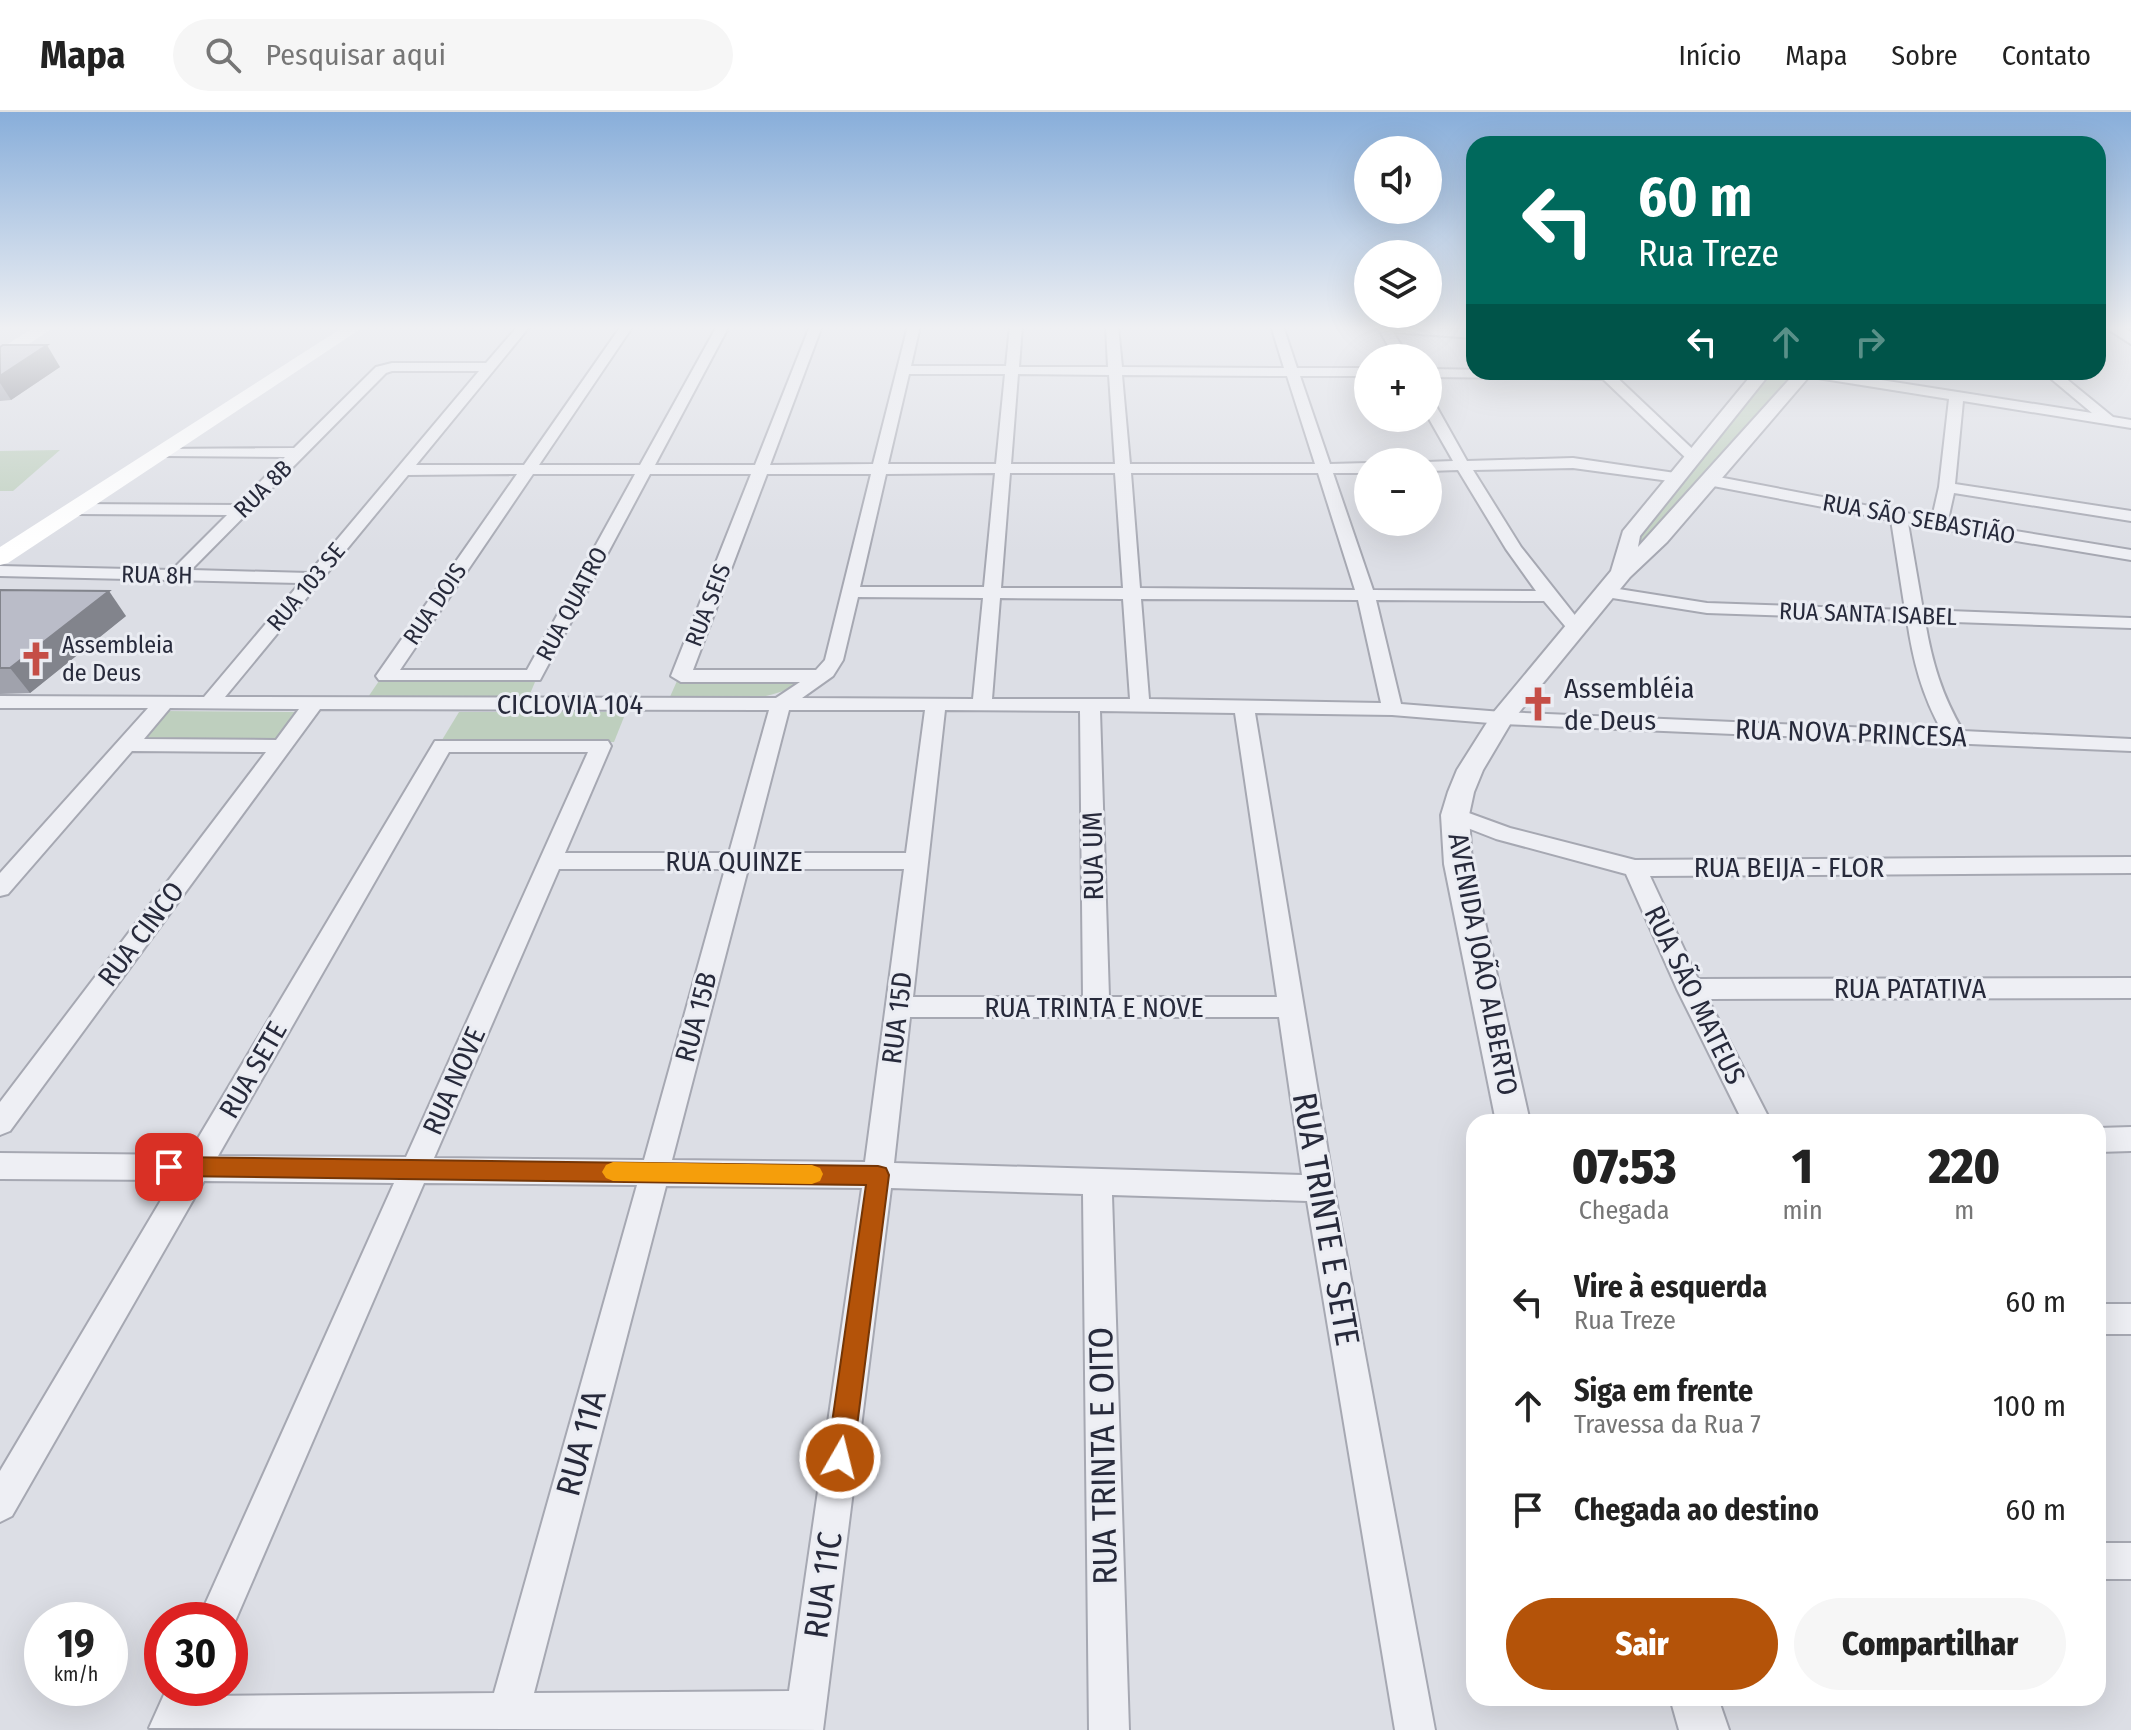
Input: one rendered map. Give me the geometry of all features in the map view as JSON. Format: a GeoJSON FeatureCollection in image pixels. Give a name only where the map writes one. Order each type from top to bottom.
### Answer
{"type":"FeatureCollection","features":[{"type":"Feature","properties":{"kind":"main road"},"geometry":{"type":"LineString","coordinates":[[0,558],[241,402]]}},
{"type":"Feature","properties":{"kind":"street","name":"RUA 8B"},"geometry":{"type":"LineString","coordinates":[[175,576],[350,402]]}},
{"type":"Feature","properties":{"kind":"street","name":"RUA 103 SE"},"geometry":{"type":"LineString","coordinates":[[209,703],[461,402]]}},
{"type":"Feature","properties":{"kind":"street","name":"RUA DOIS"},"geometry":{"type":"LineString","coordinates":[[461,676],[386,676],[575,402]]}},
{"type":"Feature","properties":{"kind":"street","name":"RUA QUATRO"},"geometry":{"type":"LineString","coordinates":[[461,676],[533,676],[682,402]]}},
{"type":"Feature","properties":{"kind":"street","name":"RUA SEIS"},"geometry":{"type":"LineString","coordinates":[[787,402],[681,676],[820,676]]}},
{"type":"Feature","properties":{"kind":"street"},"geometry":{"type":"LineString","coordinates":[[781,704],[820,676],[834,660],[896,402]]}},
{"type":"Feature","properties":{"kind":"street"},"geometry":{"type":"LineString","coordinates":[[982,704],[1009,402]]}},
{"type":"Feature","properties":{"kind":"street"},"geometry":{"type":"LineString","coordinates":[[1117,402],[1140,705]]}},
{"type":"Feature","properties":{"kind":"street"},"geometry":{"type":"LineString","coordinates":[[1304,402],[1366,595],[1392,709]]}},
{"type":"Feature","properties":{"kind":"street"},"geometry":{"type":"LineString","coordinates":[[1634,402],[1694,458]]}},
{"type":"Feature","properties":{"kind":"street","name":"AVENIDA JOÃO ALBERTO"},"geometry":{"type":"LineString","coordinates":[[1614,582],[1630,535],[1739,402]]}},
{"type":"Feature","properties":{"kind":"street","name":"AVENIDA JOÃO ALBERTO"},"geometry":{"type":"LineString","coordinates":[[1511,1114],[1458,864],[1455,815],[1470,770],[1502,718],[1614,582],[1660,538],[1778,402]]}},
{"type":"Feature","properties":{"kind":"street"},"geometry":{"type":"LineString","coordinates":[[1939,523],[1947,487],[1956,402]]}},
{"type":"Feature","properties":{"kind":"street"},"geometry":{"type":"LineString","coordinates":[[1985,402],[2131,424]]}},
{"type":"Feature","properties":{"kind":"street"},"geometry":{"type":"LineString","coordinates":[[2086,402],[2131,440]]}},
{"type":"Feature","properties":{"kind":"street"},"geometry":{"type":"LineString","coordinates":[[1442,429],[1547,596],[1576,628]]}},
{"type":"Feature","properties":{"kind":"street"},"geometry":{"type":"LineString","coordinates":[[164,452],[298,453]]}},
{"type":"Feature","properties":{"kind":"street"},"geometry":{"type":"LineString","coordinates":[[1442,466],[1600,465],[1677,477]]}},
{"type":"Feature","properties":{"kind":"street"},"geometry":{"type":"LineString","coordinates":[[403,470],[1354,468]]}},
{"type":"Feature","properties":{"kind":"street","name":"RUA SÃO SEBASTIÃO"},"geometry":{"type":"LineString","coordinates":[[1708,480],[1899,517],[2131,555]]}},
{"type":"Feature","properties":{"kind":"street"},"geometry":{"type":"LineString","coordinates":[[1947,487],[2131,516]]}},
{"type":"Feature","properties":{"kind":"street"},"geometry":{"type":"LineString","coordinates":[[76,509],[241,510]]}},
{"type":"Feature","properties":{"kind":"street"},"geometry":{"type":"LineString","coordinates":[[1899,517],[1914,616],[1936,703],[1956,737]]}},
{"type":"Feature","properties":{"kind":"street","name":"RUA 8H"},"geometry":{"type":"LineString","coordinates":[[0,571],[313,578]]}},
{"type":"Feature","properties":{"kind":"street","name":"RUA SANTA ISABEL"},"geometry":{"type":"LineString","coordinates":[[1614,582],[1707,608],[2131,623]]}},
{"type":"Feature","properties":{"kind":"street"},"geometry":{"type":"LineString","coordinates":[[850,592],[1547,596]]}},
{"type":"Feature","properties":{"kind":"street"},"geometry":{"type":"LineString","coordinates":[[0,888],[164,703]]}},
{"type":"Feature","properties":{"kind":"street","name":"RUA CINCO"},"geometry":{"type":"LineString","coordinates":[[0,1123],[314,703]]}},
{"type":"Feature","properties":{"kind":"street","name":"CICLOVIA 104"},"geometry":{"type":"LineString","coordinates":[[2,704],[1140,705]]}},
{"type":"Feature","properties":{"kind":"street","name":"RUA 15B"},"geometry":{"type":"LineString","coordinates":[[654,1172],[781,704]]}},
{"type":"Feature","properties":{"kind":"street","name":"RUA 15D"},"geometry":{"type":"LineString","coordinates":[[878,1175],[936,704]]}},
{"type":"Feature","properties":{"kind":"street","name":"RUA UM"},"geometry":{"type":"LineString","coordinates":[[1090,705],[1096,1007]]}},
{"type":"Feature","properties":{"kind":"street","name":"RUA NOVA PRINCESA"},"geometry":{"type":"LineString","coordinates":[[1140,705],[1392,709],[1502,718],[2131,745]]}},
{"type":"Feature","properties":{"kind":"street","name":"RUA TRINTE E SETE"},"geometry":{"type":"LineString","coordinates":[[1244,706],[1319,1188],[1415,1730]]}},
{"type":"Feature","properties":{"kind":"street"},"geometry":{"type":"LineString","coordinates":[[127,745],[281,746]]}},
{"type":"Feature","properties":{"kind":"street","name":"RUA SETE"},"geometry":{"type":"LineString","coordinates":[[0,1504],[442,746],[522,746]]}},
{"type":"Feature","properties":{"kind":"street","name":"RUA NOVE"},"geometry":{"type":"LineString","coordinates":[[225,1602],[601,746],[522,746]]}},
{"type":"Feature","properties":{"kind":"street","name":"RUA BEIJA - FLOR"},"geometry":{"type":"LineString","coordinates":[[1455,815],[1563,851],[1635,868],[2131,865]]}},
{"type":"Feature","properties":{"kind":"street","name":"RUA QUINZE"},"geometry":{"type":"LineString","coordinates":[[551,861],[917,861]]}},
{"type":"Feature","properties":{"kind":"street","name":"RUA SÃO MATEUS"},"geometry":{"type":"LineString","coordinates":[[1635,868],[1690,989],[1753,1114]]}},
{"type":"Feature","properties":{"kind":"street","name":"RUA PATATIVA"},"geometry":{"type":"LineString","coordinates":[[1690,989],[2131,988]]}},
{"type":"Feature","properties":{"kind":"street","name":"RUA TRINTA E NOVE"},"geometry":{"type":"LineString","coordinates":[[899,1007],[1290,1007]]}},
{"type":"Feature","properties":{"kind":"street"},"geometry":{"type":"LineString","coordinates":[[2106,1140],[2131,1139]]}},
{"type":"Feature","properties":{"kind":"street"},"geometry":{"type":"LineString","coordinates":[[0,1166],[878,1175],[1319,1188]]}},
{"type":"Feature","properties":{"kind":"street","name":"RUA 11A"},"geometry":{"type":"LineString","coordinates":[[506,1722],[654,1172]]}},
{"type":"Feature","properties":{"kind":"street","name":"RUA 11C"},"geometry":{"type":"LineString","coordinates":[[805,1720],[878,1175]]}},
{"type":"Feature","properties":{"kind":"street","name":"RUA TRINTA E OITO"},"geometry":{"type":"LineString","coordinates":[[1097,1183],[1109,1730]]}},
{"type":"Feature","properties":{"kind":"street"},"geometry":{"type":"LineString","coordinates":[[2106,1319],[2131,1319]]}},
{"type":"Feature","properties":{"kind":"street"},"geometry":{"type":"LineString","coordinates":[[2106,1561],[2131,1561]]}},
{"type":"Feature","properties":{"kind":"street"},"geometry":{"type":"LineString","coordinates":[[1696,1706],[1704,1730]]}},
{"type":"Feature","properties":{"kind":"street"},"geometry":{"type":"LineString","coordinates":[[177,1711],[506,1722],[805,1720]]}},
{"type":"Feature","properties":{"kind":"green space"},"geometry":{"type":"Polygon","coordinates":[[[1746,402],[1769,402],[1632,560],[1640,535],[1746,402]]]}},
{"type":"Feature","properties":{"kind":"green space"},"geometry":{"type":"Polygon","coordinates":[[[60,450],[13,491],[0,491],[0,451],[60,450]]]}},
{"type":"Feature","properties":{"kind":"green space"},"geometry":{"type":"Polygon","coordinates":[[[379,681],[535,682],[527,701],[366,700],[379,681]]]}},
{"type":"Feature","properties":{"kind":"green space"},"geometry":{"type":"Polygon","coordinates":[[[677,681],[800,682],[786,690],[754,698],[669,699],[677,681]]]}},
{"type":"Feature","properties":{"kind":"green space"},"geometry":{"type":"Polygon","coordinates":[[[164,711],[301,712],[280,740],[139,739],[164,711]]]}},
{"type":"Feature","properties":{"kind":"green space"},"geometry":{"type":"Polygon","coordinates":[[[459,712],[626,712],[614,742],[442,740],[459,712]]]}},
{"type":"Feature","properties":{"kind":"building"},"geometry":{"type":"Polygon","coordinates":[[[0,590],[109,591],[10,668],[0,668],[0,590]]]}},
{"type":"Feature","properties":{"kind":"slow traffic"},"geometry":{"type":"LineString","coordinates":[[613,1172],[812,1174]]}},
{"type":"Feature","properties":{"kind":"place","name":"Assembleia de Deus"},"geometry":{"type":"Point","coordinates":[36,659]}},
{"type":"Feature","properties":{"kind":"place","name":"Assembléia de Deus"},"geometry":{"type":"Point","coordinates":[1538,704]}},
{"type":"Feature","properties":{"kind":"route"},"geometry":{"type":"LineString","coordinates":[[169,1167],[878,1175],[840,1458]]}}]}
